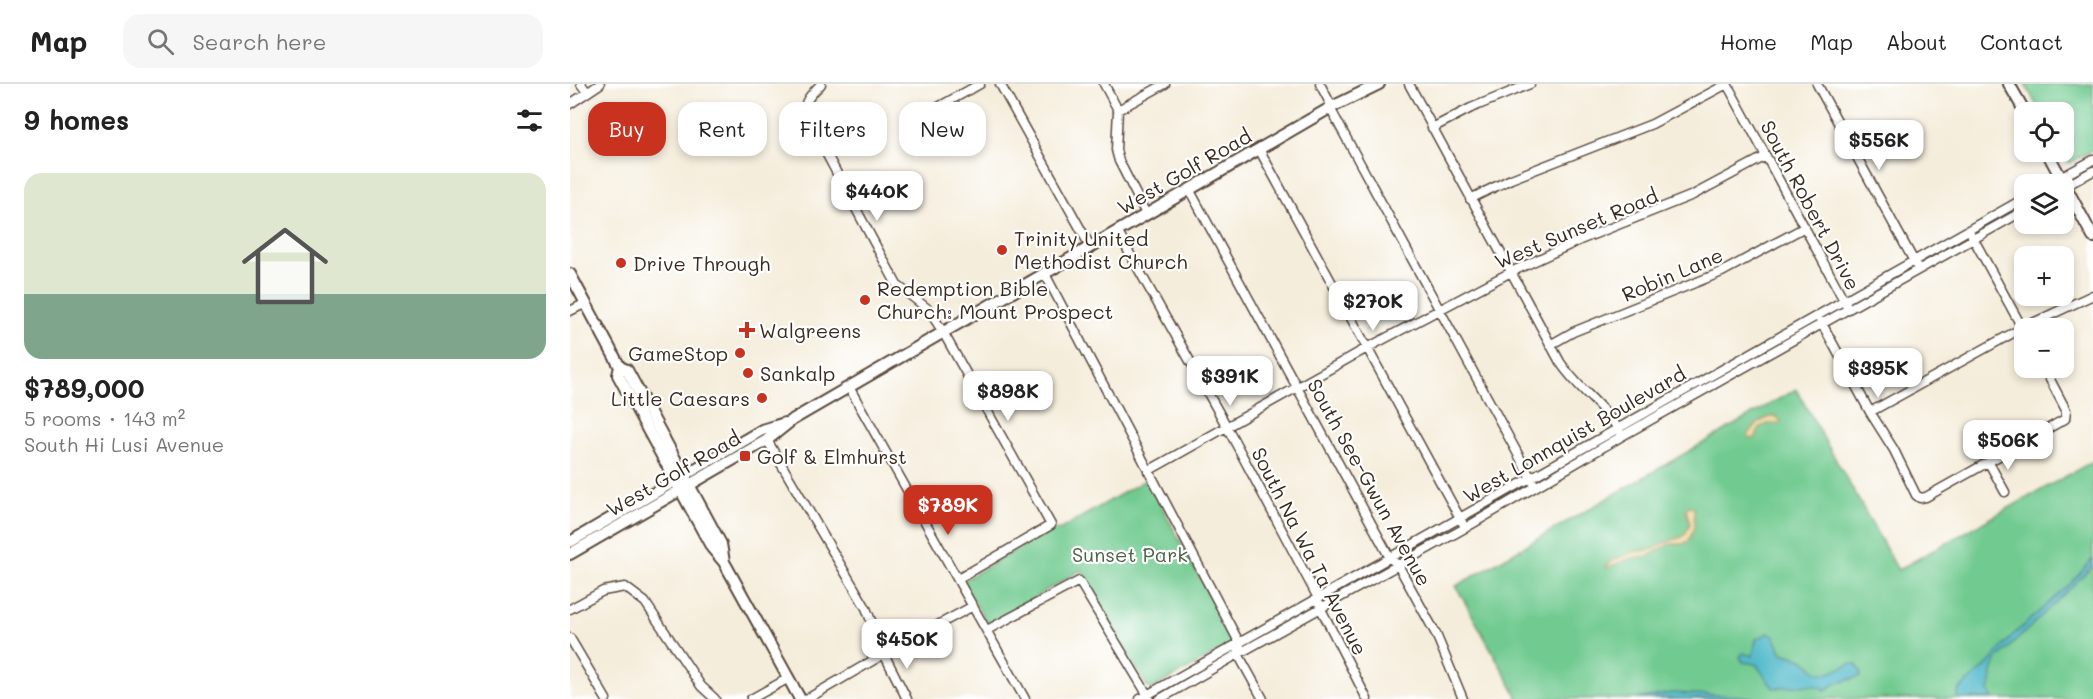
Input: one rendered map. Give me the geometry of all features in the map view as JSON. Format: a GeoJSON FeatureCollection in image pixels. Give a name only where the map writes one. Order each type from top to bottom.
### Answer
{"type":"FeatureCollection","features":[{"type":"Feature","properties":{"kind":"main road","name":"West Golf Road"},"geometry":{"type":"LineString","coordinates":[[570,542],[767,440],[791,420],[1090,246],[1331,108],[1379,84]]}},
{"type":"Feature","properties":{"kind":"main road"},"geometry":{"type":"LineString","coordinates":[[2009,84],[2019,102]]}},
{"type":"Feature","properties":{"kind":"main road"},"geometry":{"type":"LineString","coordinates":[[2074,202],[2093,237]]}},
{"type":"Feature","properties":{"kind":"main road"},"geometry":{"type":"LineString","coordinates":[[570,274],[620,367],[627,370],[712,549],[724,562],[800,699]]}},
{"type":"Feature","properties":{"kind":"main road","name":"West Golf Road"},"geometry":{"type":"LineString","coordinates":[[570,554],[762,430],[791,420]]}},
{"type":"Feature","properties":{"kind":"street"},"geometry":{"type":"LineString","coordinates":[[582,84],[587,92]]}},
{"type":"Feature","properties":{"kind":"street"},"geometry":{"type":"LineString","coordinates":[[570,104],[598,84]]}},
{"type":"Feature","properties":{"kind":"street"},"geometry":{"type":"LineString","coordinates":[[821,84],[806,100],[805,114],[897,285],[928,309],[943,332],[1051,525],[958,579]]}},
{"type":"Feature","properties":{"kind":"street"},"geometry":{"type":"LineString","coordinates":[[947,102],[980,84]]}},
{"type":"Feature","properties":{"kind":"street"},"geometry":{"type":"LineString","coordinates":[[1000,84],[1090,246]]}},
{"type":"Feature","properties":{"kind":"street"},"geometry":{"type":"LineString","coordinates":[[1104,84],[1118,110],[1116,150],[1119,161],[1146,214]]}},
{"type":"Feature","properties":{"kind":"street"},"geometry":{"type":"LineString","coordinates":[[1118,110],[1165,84]]}},
{"type":"Feature","properties":{"kind":"street"},"geometry":{"type":"LineString","coordinates":[[1320,84],[1438,310],[1536,488]]}},
{"type":"Feature","properties":{"kind":"street"},"geometry":{"type":"LineString","coordinates":[[1409,84],[1550,345],[1567,373],[1600,405],[1622,436]]}},
{"type":"Feature","properties":{"kind":"street"},"geometry":{"type":"LineString","coordinates":[[1432,128],[1471,108],[1530,84]]}},
{"type":"Feature","properties":{"kind":"street"},"geometry":{"type":"LineString","coordinates":[[1470,199],[1511,179],[1652,124],[1727,84]]}},
{"type":"Feature","properties":{"kind":"street","name":"South Robert Drive"},"geometry":{"type":"LineString","coordinates":[[1727,84],[1847,306]]}},
{"type":"Feature","properties":{"kind":"street"},"geometry":{"type":"LineString","coordinates":[[1817,84],[1919,270]]}},
{"type":"Feature","properties":{"kind":"street"},"geometry":{"type":"LineString","coordinates":[[1259,149],[1465,528]]}},
{"type":"Feature","properties":{"kind":"street","name":"West Sunset Road"},"geometry":{"type":"LineString","coordinates":[[1148,471],[1367,348],[1511,272],[1553,251],[1693,195],[1766,156]]}},
{"type":"Feature","properties":{"kind":"street"},"geometry":{"type":"LineString","coordinates":[[2074,175],[2093,160]]}},
{"type":"Feature","properties":{"kind":"street"},"geometry":{"type":"LineString","coordinates":[[2074,179],[2093,171]]}},
{"type":"Feature","properties":{"kind":"street","name":"South See-Gwun Avenue"},"geometry":{"type":"LineString","coordinates":[[1189,189],[1390,558],[1398,565],[1436,634],[1463,699]]}},
{"type":"Feature","properties":{"kind":"street","name":"West Lonnquist Boulevard"},"geometry":{"type":"LineString","coordinates":[[1847,306],[1914,261],[2014,204]]}},
{"type":"Feature","properties":{"kind":"street","name":"West Lonnquist Boulevard"},"geometry":{"type":"LineString","coordinates":[[1160,699],[1536,488],[1820,321],[1919,270],[2014,216]]}},
{"type":"Feature","properties":{"kind":"street","name":"Robin Lane"},"geometry":{"type":"LineString","coordinates":[[1550,345],[1572,332],[1722,272],[1805,227]]}},
{"type":"Feature","properties":{"kind":"street","name":"South Na Wa Ta Avenue"},"geometry":{"type":"LineString","coordinates":[[1117,231],[1227,427],[1318,598],[1321,609],[1367,699]]}},
{"type":"Feature","properties":{"kind":"street"},"geometry":{"type":"LineString","coordinates":[[1968,231],[2017,318]]}},
{"type":"Feature","properties":{"kind":"street"},"geometry":{"type":"LineString","coordinates":[[1044,273],[1240,644],[1238,654],[1263,699]]}},
{"type":"Feature","properties":{"kind":"street"},"geometry":{"type":"LineString","coordinates":[[2048,318],[2093,294]]}},
{"type":"Feature","properties":{"kind":"street"},"geometry":{"type":"LineString","coordinates":[[570,311],[586,303]]}},
{"type":"Feature","properties":{"kind":"street"},"geometry":{"type":"LineString","coordinates":[[1820,321],[1870,412],[1901,461],[1916,495],[1920,498],[1926,497],[1989,463],[2062,421],[2066,410],[2049,378]]}},
{"type":"Feature","properties":{"kind":"street","name":"West Lonnquist Boulevard"},"geometry":{"type":"LineString","coordinates":[[1146,698],[1617,428],[1820,321]]}},
{"type":"Feature","properties":{"kind":"street"},"geometry":{"type":"LineString","coordinates":[[1870,412],[2014,336]]}},
{"type":"Feature","properties":{"kind":"street"},"geometry":{"type":"LineString","coordinates":[[849,387],[1025,699]]}},
{"type":"Feature","properties":{"kind":"street"},"geometry":{"type":"LineString","coordinates":[[767,440],[866,608],[884,654],[908,699]]}},
{"type":"Feature","properties":{"kind":"street"},"geometry":{"type":"LineString","coordinates":[[1989,463],[2005,492]]}},
{"type":"Feature","properties":{"kind":"street"},"geometry":{"type":"LineString","coordinates":[[987,630],[1079,580],[1146,698]]}},
{"type":"Feature","properties":{"kind":"street"},"geometry":{"type":"LineString","coordinates":[[570,609],[603,591],[625,587],[645,602],[701,686],[715,699]]}},
{"type":"Feature","properties":{"kind":"street"},"geometry":{"type":"LineString","coordinates":[[807,699],[973,606]]}},
{"type":"Feature","properties":{"kind":"street"},"geometry":{"type":"LineString","coordinates":[[570,638],[606,699]]}},
{"type":"Feature","properties":{"kind":"street"},"geometry":{"type":"LineString","coordinates":[[750,699],[789,678]]}},
{"type":"Feature","properties":{"kind":"green space"},"geometry":{"type":"Polygon","coordinates":[[[2025,84],[2093,84],[2093,150],[2074,161],[2074,102],[2035,102],[2025,84]]]}},
{"type":"Feature","properties":{"kind":"green space"},"geometry":{"type":"Polygon","coordinates":[[[1796,389],[1898,570],[2093,461],[2093,699],[1516,699],[1517,696],[1456,586],[1796,389]]]}},
{"type":"Feature","properties":{"kind":"green space","name":"Sunset Park"},"geometry":{"type":"Polygon","coordinates":[[[1147,479],[1235,643],[1152,689],[1147,687],[1081,570],[992,623],[986,622],[964,580],[1051,530],[1061,529],[1147,479]]]}},
{"type":"Feature","properties":{"kind":"sand"},"geometry":{"type":"Polygon","coordinates":[[[1776,416],[1781,421],[1780,424],[1760,427],[1755,439],[1749,438],[1748,435],[1760,422],[1776,416]]]}},
{"type":"Feature","properties":{"kind":"sand"},"geometry":{"type":"Polygon","coordinates":[[[1690,506],[1694,508],[1694,528],[1689,541],[1683,544],[1669,544],[1649,556],[1631,558],[1606,568],[1614,560],[1633,552],[1654,549],[1663,543],[1682,537],[1690,524],[1686,510],[1690,506]]]}},
{"type":"Feature","properties":{"kind":"water"},"geometry":{"type":"Polygon","coordinates":[[[2093,559],[2093,566],[1997,659],[1989,691],[1993,699],[1958,699],[1960,689],[2093,559]]]}},
{"type":"Feature","properties":{"kind":"water"},"geometry":{"type":"Polygon","coordinates":[[[1768,633],[1774,636],[1782,653],[1803,659],[1819,673],[1830,673],[1850,664],[1856,664],[1861,676],[1835,684],[1825,690],[1808,685],[1773,688],[1756,664],[1743,662],[1740,657],[1743,653],[1753,656],[1756,639],[1768,633]]]}},
{"type":"Feature","properties":{"kind":"water"},"geometry":{"type":"Polygon","coordinates":[[[1671,693],[1739,696],[1759,699],[1636,699],[1671,693]]]}},
{"type":"Feature","properties":{"kind":"place","name":"Trinity United Methodist Church"},"geometry":{"type":"Point","coordinates":[1002,250]}},
{"type":"Feature","properties":{"kind":"place","name":"Drive Through"},"geometry":{"type":"Point","coordinates":[621,263]}},
{"type":"Feature","properties":{"kind":"place","name":"Redemption Bible Church: Mount Prospect"},"geometry":{"type":"Point","coordinates":[865,300]}},
{"type":"Feature","properties":{"kind":"place","name":"Walgreens"},"geometry":{"type":"Point","coordinates":[747,330]}},
{"type":"Feature","properties":{"kind":"place","name":"GameStop"},"geometry":{"type":"Point","coordinates":[740,353]}},
{"type":"Feature","properties":{"kind":"place","name":"Sankalp"},"geometry":{"type":"Point","coordinates":[748,373]}},
{"type":"Feature","properties":{"kind":"place","name":"Little Caesars"},"geometry":{"type":"Point","coordinates":[762,398]}},
{"type":"Feature","properties":{"kind":"place","name":"Golf & Elmhurst"},"geometry":{"type":"Point","coordinates":[745,456]}}]}
